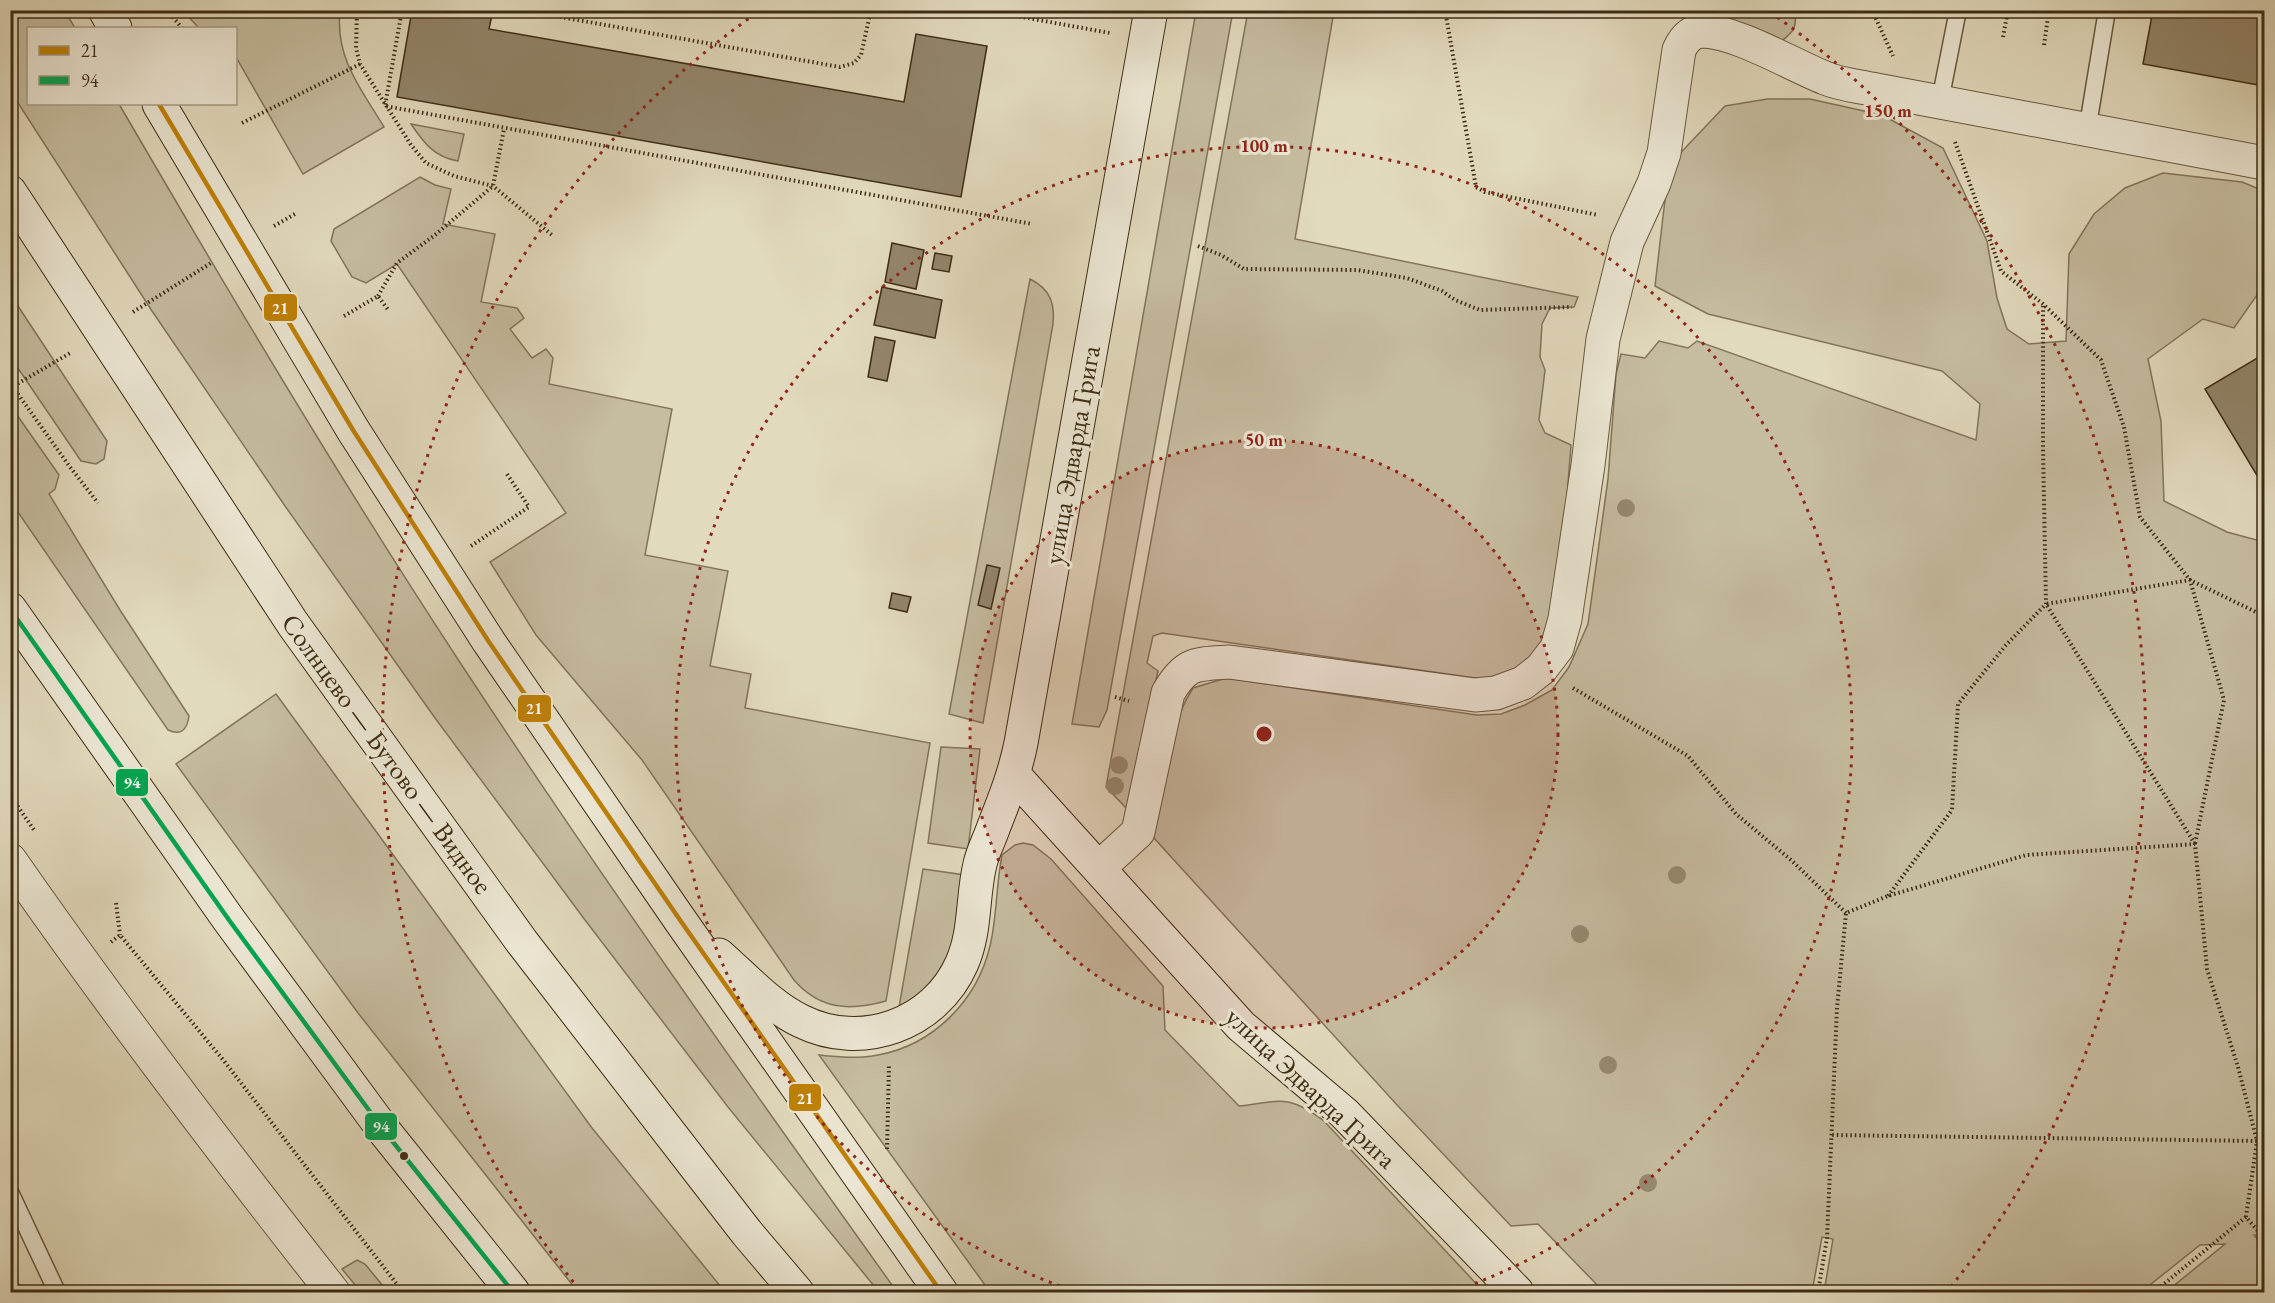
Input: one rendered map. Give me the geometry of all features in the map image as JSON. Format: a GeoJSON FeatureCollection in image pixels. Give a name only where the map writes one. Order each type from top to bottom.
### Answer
{"type":"FeatureCollection","features":[{"type":"Feature","properties":{"kind":"street"},"geometry":{"type":"LineString","coordinates":[[105,10],[114,27]]}},
{"type":"Feature","properties":{"kind":"street","name":"улица Эдварда Грига"},"geometry":{"type":"LineString","coordinates":[[1149,25],[1014,775],[1241,1026],[1344,1113],[1517,1293]]}},
{"type":"Feature","properties":{"kind":"street"},"geometry":{"type":"LineString","coordinates":[[1104,874],[1138,832],[1168,693],[1176,679],[1186,669],[1202,664],[1229,662],[1475,695],[1496,693],[1523,683],[1541,669],[1557,648],[1565,620],[1588,465],[1603,339],[1627,242],[1654,183],[1664,153],[1679,50],[1683,40],[1691,34],[1702,31],[1742,41],[1828,80],[2265,164]]}},
{"type":"Feature","properties":{"kind":"street"},"geometry":{"type":"LineString","coordinates":[[160,105],[352,430],[477,623],[680,920],[941,1293]]}},
{"type":"Feature","properties":{"kind":"street","name":"Солнцево — Бутово — Видное"},"geometry":{"type":"LineString","coordinates":[[10,192],[292,624],[488,894],[747,1233],[797,1293]]}},
{"type":"Feature","properties":{"kind":"street"},"geometry":{"type":"LineString","coordinates":[[10,609],[230,920],[378,1122],[513,1293]]}},
{"type":"Feature","properties":{"kind":"street"},"geometry":{"type":"LineString","coordinates":[[680,920],[771,1001],[800,1021],[845,1035],[867,1034],[892,1028],[929,1007],[947,989],[962,964],[974,918],[980,864],[1014,775]]}},
{"type":"Feature","properties":{"kind":"street"},"geometry":{"type":"LineString","coordinates":[[10,860],[82,963],[199,1121],[333,1293]]}},
{"type":"Feature","properties":{"kind":"lane"},"geometry":{"type":"LineString","coordinates":[[1940,101],[1958,10]]}},
{"type":"Feature","properties":{"kind":"lane"},"geometry":{"type":"LineString","coordinates":[[2087,131],[2107,10]]}},
{"type":"Feature","properties":{"kind":"lane"},"geometry":{"type":"LineString","coordinates":[[10,1192],[57,1293]]}},
{"type":"Feature","properties":{"kind":"path"},"geometry":{"type":"LineString","coordinates":[[167,10],[181,27]]}},
{"type":"Feature","properties":{"kind":"path"},"geometry":{"type":"LineString","coordinates":[[357,10],[356,48],[360,64],[385,106],[426,163],[454,176],[493,186],[552,235]]}},
{"type":"Feature","properties":{"kind":"path"},"geometry":{"type":"LineString","coordinates":[[385,106],[402,10]]}},
{"type":"Feature","properties":{"kind":"path"},"geometry":{"type":"LineString","coordinates":[[539,10],[544,14],[840,67],[854,63],[861,55],[871,10]]}},
{"type":"Feature","properties":{"kind":"path"},"geometry":{"type":"LineString","coordinates":[[984,10],[1149,25]]}},
{"type":"Feature","properties":{"kind":"path"},"geometry":{"type":"LineString","coordinates":[[1445,10],[1476,187],[1485,192],[1598,214]]}},
{"type":"Feature","properties":{"kind":"path"},"geometry":{"type":"LineString","coordinates":[[2003,38],[2008,10]]}},
{"type":"Feature","properties":{"kind":"path"},"geometry":{"type":"LineString","coordinates":[[2044,45],[2049,10]]}},
{"type":"Feature","properties":{"kind":"path"},"geometry":{"type":"LineString","coordinates":[[242,123],[360,64]]}},
{"type":"Feature","properties":{"kind":"path"},"geometry":{"type":"LineString","coordinates":[[1940,101],[2001,271],[2043,304],[2101,360],[2124,427],[2140,517],[2190,580],[2224,700],[2195,844],[2207,969],[2238,1067],[2258,1141],[2246,1217],[2154,1293]]}},
{"type":"Feature","properties":{"kind":"path"},"geometry":{"type":"LineString","coordinates":[[385,106],[1032,224]]}},
{"type":"Feature","properties":{"kind":"path"},"geometry":{"type":"LineString","coordinates":[[344,316],[378,296],[397,263],[435,235],[493,186],[504,129]]}},
{"type":"Feature","properties":{"kind":"path"},"geometry":{"type":"LineString","coordinates":[[98,503],[11,386],[102,332],[178,282],[295,214]]}},
{"type":"Feature","properties":{"kind":"path"},"geometry":{"type":"LineString","coordinates":[[1198,246],[1221,255],[1244,269],[1357,270],[1407,278],[1442,291],[1455,300],[1480,310],[1574,307],[1609,312]]}},
{"type":"Feature","properties":{"kind":"path"},"geometry":{"type":"LineString","coordinates":[[378,296],[389,311]]}},
{"type":"Feature","properties":{"kind":"path"},"geometry":{"type":"LineString","coordinates":[[2043,304],[2046,604],[2195,844]]}},
{"type":"Feature","properties":{"kind":"path"},"geometry":{"type":"LineString","coordinates":[[470,547],[529,507],[507,474]]}},
{"type":"Feature","properties":{"kind":"path"},"geometry":{"type":"LineString","coordinates":[[1888,896],[1952,810],[1958,704],[2006,645],[2046,604],[2190,580],[2265,616]]}},
{"type":"Feature","properties":{"kind":"path"},"geometry":{"type":"LineString","coordinates":[[1541,669],[1688,756],[1736,814],[1791,860],[1845,913]]}},
{"type":"Feature","properties":{"kind":"path"},"geometry":{"type":"LineString","coordinates":[[1845,913],[1888,896],[2026,855],[2195,844]]}},
{"type":"Feature","properties":{"kind":"path"},"geometry":{"type":"LineString","coordinates":[[116,903],[120,935],[224,1061],[403,1293]]}},
{"type":"Feature","properties":{"kind":"path"},"geometry":{"type":"LineString","coordinates":[[1818,1293],[1827,1238],[1837,1008],[1845,913]]}},
{"type":"Feature","properties":{"kind":"path"},"geometry":{"type":"LineString","coordinates":[[111,943],[120,935]]}},
{"type":"Feature","properties":{"kind":"path"},"geometry":{"type":"LineString","coordinates":[[887,1150],[892,1028]]}},
{"type":"Feature","properties":{"kind":"path"},"geometry":{"type":"LineString","coordinates":[[1832,1135],[2258,1141],[2265,1138]]}},
{"type":"Feature","properties":{"kind":"path"},"geometry":{"type":"LineString","coordinates":[[2246,1217],[2265,1238]]}},
{"type":"Feature","properties":{"kind":"path"},"geometry":{"type":"LineString","coordinates":[[10,1267],[20,1292]]}},
{"type":"Feature","properties":{"kind":"shaded area"},"geometry":{"type":"Polygon","coordinates":[[[11,10],[65,11],[74,27],[27,27],[27,105],[120,105],[286,386],[372,526],[461,664],[621,902],[897,1292],[879,1292],[728,1107],[435,718],[285,506],[152,311],[11,92],[11,10]]]}},
{"type":"Feature","properties":{"kind":"shaded area"},"geometry":{"type":"Polygon","coordinates":[[[183,11],[340,11],[342,44],[346,58],[359,86],[384,127],[303,174],[237,59],[237,27],[198,27],[183,11]]]}},
{"type":"Feature","properties":{"kind":"shaded area"},"geometry":{"type":"Polygon","coordinates":[[[1196,11],[1233,11],[1107,710],[1099,727],[1072,724],[1196,11]]]}},
{"type":"Feature","properties":{"kind":"shaded area"},"geometry":{"type":"Polygon","coordinates":[[[1248,11],[1334,11],[1295,239],[1578,297],[1574,307],[1550,308],[1542,324],[1540,357],[1545,370],[1539,420],[1545,433],[1571,445],[1565,521],[1549,624],[1542,641],[1524,665],[1494,678],[1475,678],[1162,633],[1153,636],[1147,663],[1158,671],[1127,809],[1106,787],[1248,11]]]}},
{"type":"Feature","properties":{"kind":"shaded area"},"geometry":{"type":"Polygon","coordinates":[[[1731,11],[1795,11],[1794,27],[1778,44],[1730,38],[1731,11]]]}},
{"type":"Feature","properties":{"kind":"shaded area"},"geometry":{"type":"Polygon","coordinates":[[[1767,99],[1810,99],[1882,115],[1943,148],[1987,241],[1997,298],[2007,329],[2029,344],[2066,341],[2069,254],[2094,214],[2125,188],[2163,173],[2242,182],[2264,191],[2264,285],[2234,328],[2203,319],[2148,359],[2161,421],[2164,501],[2227,532],[2264,542],[2264,1234],[2254,1235],[2264,1247],[2264,1292],[2166,1292],[2225,1244],[2200,1245],[2141,1292],[1824,1292],[1833,1239],[1822,1237],[1812,1292],[1604,1292],[1538,1224],[1511,1226],[1398,1106],[1153,837],[1171,741],[1184,704],[1193,688],[1226,678],[1477,715],[1501,714],[1525,705],[1552,690],[1569,667],[1588,624],[1608,479],[1616,374],[1621,354],[1645,358],[1659,341],[1688,348],[1697,341],[1976,440],[1980,404],[1942,371],[1708,314],[1655,286],[1669,165],[1725,106],[1767,99]]]}},
{"type":"Feature","properties":{"kind":"shaded area"},"geometry":{"type":"Polygon","coordinates":[[[411,124],[464,134],[458,161],[436,153],[411,124]]]}},
{"type":"Feature","properties":{"kind":"shaded area"},"geometry":{"type":"Polygon","coordinates":[[[420,177],[435,185],[451,189],[443,224],[495,234],[481,302],[517,308],[524,318],[510,329],[532,358],[546,349],[553,358],[549,384],[672,409],[645,555],[728,571],[710,666],[751,674],[745,708],[930,743],[886,1001],[860,1006],[836,1006],[814,997],[794,980],[642,760],[536,635],[490,562],[566,513],[397,264],[366,283],[352,277],[331,241],[334,229],[420,177]]]}},
{"type":"Feature","properties":{"kind":"shaded area"},"geometry":{"type":"Polygon","coordinates":[[[1030,279],[1042,287],[1050,297],[1053,324],[983,723],[949,714],[1030,279]]]}},
{"type":"Feature","properties":{"kind":"shaded area"},"geometry":{"type":"Polygon","coordinates":[[[10,294],[107,441],[104,459],[96,464],[81,461],[11,358],[10,294]]]}},
{"type":"Feature","properties":{"kind":"shaded area"},"geometry":{"type":"Polygon","coordinates":[[[10,405],[59,475],[55,489],[49,494],[120,610],[189,716],[187,725],[180,732],[168,730],[11,502],[10,405]]]}},
{"type":"Feature","properties":{"kind":"shaded area"},"geometry":{"type":"Polygon","coordinates":[[[276,694],[592,1128],[725,1292],[578,1292],[358,1013],[176,764],[276,694]]]}},
{"type":"Feature","properties":{"kind":"shaded area"},"geometry":{"type":"Polygon","coordinates":[[[941,747],[980,749],[968,849],[928,843],[941,747]]]}},
{"type":"Feature","properties":{"kind":"shaded area"},"geometry":{"type":"Polygon","coordinates":[[[1023,843],[1033,845],[1051,859],[1163,986],[1165,1030],[1239,1106],[1275,1101],[1292,1103],[1312,1112],[1324,1121],[1484,1292],[990,1292],[819,1055],[864,1057],[898,1050],[934,1031],[950,1017],[975,985],[984,966],[992,935],[1002,855],[1015,845],[1023,843]]]}},
{"type":"Feature","properties":{"kind":"shaded area"},"geometry":{"type":"Polygon","coordinates":[[[923,869],[965,875],[950,956],[929,987],[898,1013],[923,869]]]}},
{"type":"Feature","properties":{"kind":"shaded area"},"geometry":{"type":"Polygon","coordinates":[[[357,1260],[365,1264],[388,1292],[361,1292],[342,1269],[357,1260]]]}},
{"type":"Feature","properties":{"kind":"building"},"geometry":{"type":"Polygon","coordinates":[[[412,10],[493,10],[489,29],[904,102],[916,34],[987,46],[961,197],[397,97],[412,10]]]}},
{"type":"Feature","properties":{"kind":"building"},"geometry":{"type":"Polygon","coordinates":[[[2153,10],[2264,10],[2264,86],[2143,64],[2153,10]]]}},
{"type":"Feature","properties":{"kind":"building"},"geometry":{"type":"Polygon","coordinates":[[[892,243],[924,250],[916,289],[885,282],[892,243]]]}},
{"type":"Feature","properties":{"kind":"building"},"geometry":{"type":"Polygon","coordinates":[[[935,253],[952,256],[949,272],[932,269],[935,253]]]}},
{"type":"Feature","properties":{"kind":"building"},"geometry":{"type":"Polygon","coordinates":[[[882,287],[942,300],[935,338],[874,325],[882,287]]]}},
{"type":"Feature","properties":{"kind":"building"},"geometry":{"type":"Polygon","coordinates":[[[875,337],[895,341],[887,381],[868,377],[875,337]]]}},
{"type":"Feature","properties":{"kind":"building"},"geometry":{"type":"Polygon","coordinates":[[[2264,354],[2264,487],[2205,389],[2264,354]]]}},
{"type":"Feature","properties":{"kind":"building"},"geometry":{"type":"Polygon","coordinates":[[[987,565],[1000,568],[991,609],[978,605],[987,565]]]}},
{"type":"Feature","properties":{"kind":"building"},"geometry":{"type":"Polygon","coordinates":[[[892,593],[911,597],[907,612],[889,608],[892,593]]]}},
{"type":"Feature","properties":{"kind":"transit line","name":"21"},"geometry":{"type":"LineString","coordinates":[[160,105],[353,430],[489,642],[680,920],[941,1292]]}},
{"type":"Feature","properties":{"kind":"transit line","name":"94"},"geometry":{"type":"LineString","coordinates":[[10,609],[229,920],[385,1132],[513,1292]]}}]}
